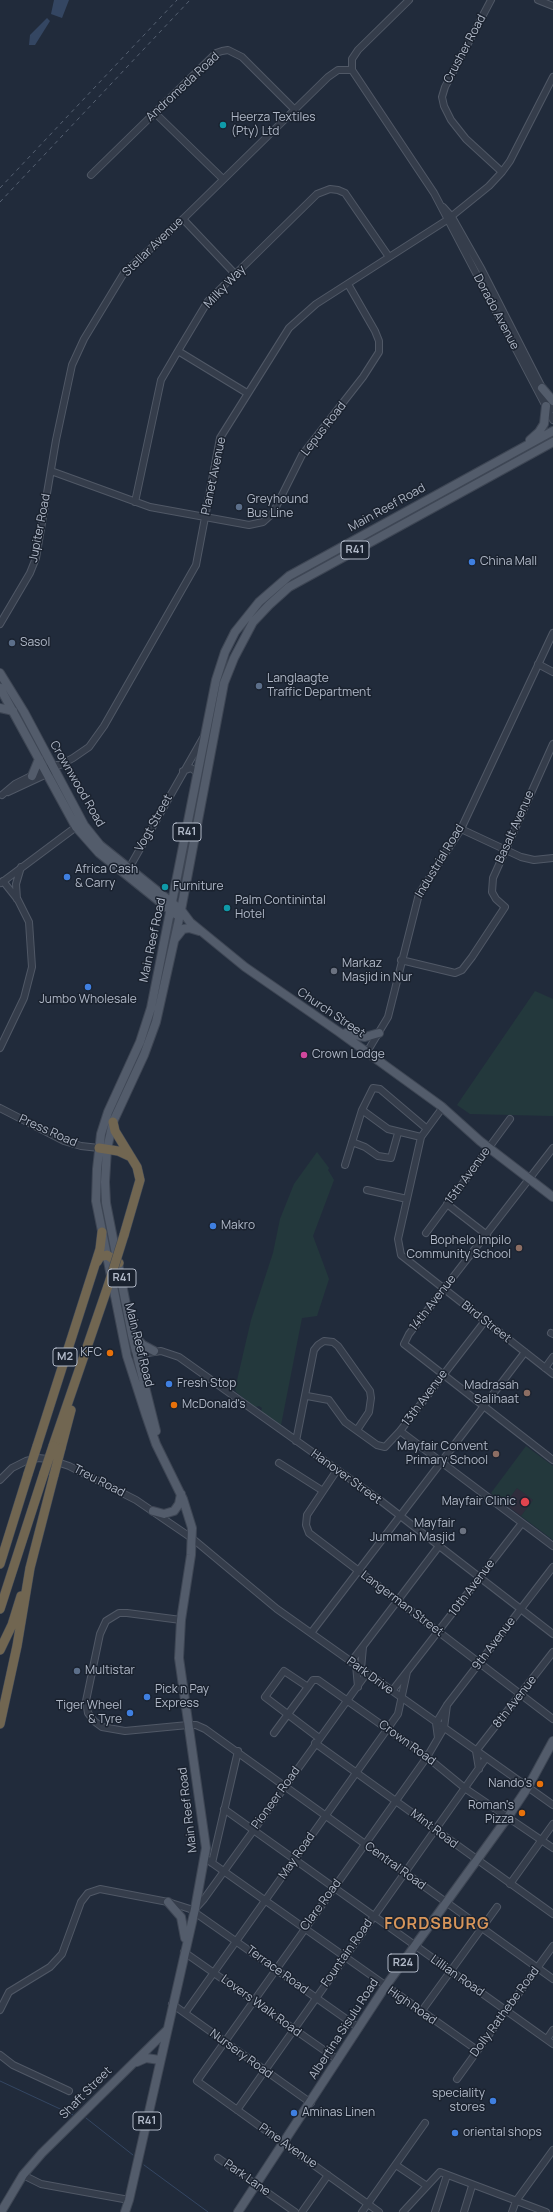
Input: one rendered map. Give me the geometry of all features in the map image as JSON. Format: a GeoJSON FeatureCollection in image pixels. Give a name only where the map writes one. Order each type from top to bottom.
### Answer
{"type":"FeatureCollection","features":[{"type":"Feature","properties":{"kind":"highway"},"geometry":{"type":"LineString","coordinates":[[113,1122],[116,1131],[133,1158]]}},
{"type":"Feature","properties":{"kind":"highway"},"geometry":{"type":"LineString","coordinates":[[103,1148],[118,1151],[133,1158]]}},
{"type":"Feature","properties":{"kind":"highway","name":"M2"},"geometry":{"type":"LineString","coordinates":[[0,1609],[44,1473],[57,1447],[124,1235],[140,1180],[133,1158]]}},
{"type":"Feature","properties":{"kind":"highway"},"geometry":{"type":"LineString","coordinates":[[94,1268],[101,1245],[102,1232]]}},
{"type":"Feature","properties":{"kind":"highway"},"geometry":{"type":"LineString","coordinates":[[94,1268],[100,1257],[107,1254],[119,1263]]}},
{"type":"Feature","properties":{"kind":"highway","name":"M2"},"geometry":{"type":"LineString","coordinates":[[0,1564],[94,1268]]}},
{"type":"Feature","properties":{"kind":"highway"},"geometry":{"type":"LineString","coordinates":[[0,1650],[5,1641],[30,1568],[54,1474],[57,1447]]}},
{"type":"Feature","properties":{"kind":"highway"},"geometry":{"type":"LineString","coordinates":[[0,1548],[12,1525]]}},
{"type":"Feature","properties":{"kind":"highway"},"geometry":{"type":"LineString","coordinates":[[0,1724],[17,1646],[30,1568]]}},
{"type":"Feature","properties":{"kind":"main road"},"geometry":{"type":"LineString","coordinates":[[510,454],[539,432],[544,424],[551,406],[542,388]]}},
{"type":"Feature","properties":{"kind":"main road","name":"Main Reef Road"},"geometry":{"type":"LineString","coordinates":[[125,2212],[130,2200],[186,1943],[209,1860],[179,1658],[181,1620],[193,1539],[190,1520],[181,1494],[146,1415],[127,1356],[102,1232],[96,1201],[108,1112],[145,1027],[172,908],[198,773],[206,759],[206,733],[216,680],[225,652],[242,622],[266,594],[294,573],[553,431]]}},
{"type":"Feature","properties":{"kind":"main road","name":"Main Reef Road"},"geometry":{"type":"LineString","coordinates":[[162,1453],[132,1335],[106,1203],[103,1148],[153,1032],[180,914],[206,759],[228,672],[248,631],[269,605],[289,587],[553,442]]}},
{"type":"Feature","properties":{"kind":"main road"},"geometry":{"type":"LineString","coordinates":[[534,452],[553,450]]}},
{"type":"Feature","properties":{"kind":"main road","name":"Crownwood Road"},"geometry":{"type":"LineString","coordinates":[[0,673],[24,712],[52,768],[88,830],[127,871],[172,908]]}},
{"type":"Feature","properties":{"kind":"main road","name":"Crownwood Road"},"geometry":{"type":"LineString","coordinates":[[0,688],[39,759],[52,768],[76,826],[99,853],[127,871]]}},
{"type":"Feature","properties":{"kind":"main road"},"geometry":{"type":"LineString","coordinates":[[0,708],[13,711]]}},
{"type":"Feature","properties":{"kind":"main road"},"geometry":{"type":"LineString","coordinates":[[32,776],[39,759]]}},
{"type":"Feature","properties":{"kind":"main road","name":"Church Street"},"geometry":{"type":"LineString","coordinates":[[172,908],[205,933],[261,980],[339,1032],[443,1107],[488,1148],[553,1197]]}},
{"type":"Feature","properties":{"kind":"main road"},"geometry":{"type":"LineString","coordinates":[[174,940],[180,932],[186,928],[205,933]]}},
{"type":"Feature","properties":{"kind":"main road"},"geometry":{"type":"LineString","coordinates":[[339,1032],[365,1037],[379,1033]]}},
{"type":"Feature","properties":{"kind":"main road"},"geometry":{"type":"LineString","coordinates":[[132,1335],[143,1345],[154,1351]]}},
{"type":"Feature","properties":{"kind":"main road"},"geometry":{"type":"LineString","coordinates":[[153,1511],[164,1514],[174,1511],[179,1504],[181,1494]]}},
{"type":"Feature","properties":{"kind":"main road","name":"Albertina Sisulu Road"},"geometry":{"type":"LineString","coordinates":[[238,2212],[311,2103],[385,1987],[508,1817],[528,1787],[553,1741]]}},
{"type":"Feature","properties":{"kind":"main road"},"geometry":{"type":"LineString","coordinates":[[168,1902],[181,1916],[186,1943]]}},
{"type":"Feature","properties":{"kind":"main road","name":"Shaft Street"},"geometry":{"type":"LineString","coordinates":[[0,2212],[23,2175],[167,2030]]}},
{"type":"Feature","properties":{"kind":"main road"},"geometry":{"type":"LineString","coordinates":[[126,2070],[143,2058],[160,2060]]}},
{"type":"Feature","properties":{"kind":"street"},"geometry":{"type":"LineString","coordinates":[[352,70],[352,59],[358,50],[409,0]]}},
{"type":"Feature","properties":{"kind":"street","name":"Crusher Road"},"geometry":{"type":"LineString","coordinates":[[491,0],[445,87],[442,97],[444,106],[451,120],[466,139],[502,172]]}},
{"type":"Feature","properties":{"kind":"street"},"geometry":{"type":"LineString","coordinates":[[538,0],[553,6]]}},
{"type":"Feature","properties":{"kind":"street","name":"Andromeda Road"},"geometry":{"type":"LineString","coordinates":[[91,175],[216,53],[228,50],[242,57],[295,110]]}},
{"type":"Feature","properties":{"kind":"street","name":"Stellar Avenue"},"geometry":{"type":"LineString","coordinates":[[51,471],[72,365],[78,350],[127,270],[183,219],[328,77],[338,70],[352,70]]}},
{"type":"Feature","properties":{"kind":"street","name":"Dorado Avenue"},"geometry":{"type":"LineString","coordinates":[[352,70],[482,270],[542,388]]}},
{"type":"Feature","properties":{"kind":"street"},"geometry":{"type":"LineString","coordinates":[[502,172],[553,77]]}},
{"type":"Feature","properties":{"kind":"street"},"geometry":{"type":"LineString","coordinates":[[155,113],[223,179]]}},
{"type":"Feature","properties":{"kind":"street","name":"Planet Avenue"},"geometry":{"type":"LineString","coordinates":[[52,768],[73,758],[89,747],[104,726],[196,565],[220,438],[288,328],[305,312],[449,218],[502,172]]}},
{"type":"Feature","properties":{"kind":"street","name":"Milky Way"},"geometry":{"type":"LineString","coordinates":[[136,502],[161,380],[178,351],[208,301],[317,194],[330,189],[342,191],[348,196],[389,257]]}},
{"type":"Feature","properties":{"kind":"street","name":"Dorado Avenue"},"geometry":{"type":"LineString","coordinates":[[449,218],[551,406],[553,420]]}},
{"type":"Feature","properties":{"kind":"street"},"geometry":{"type":"LineString","coordinates":[[183,219],[236,275]]}},
{"type":"Feature","properties":{"kind":"street","name":"Lepus Road"},"geometry":{"type":"LineString","coordinates":[[136,502],[150,507],[249,525],[263,522],[268,518],[302,455],[372,364],[379,352],[379,341],[348,284]]}},
{"type":"Feature","properties":{"kind":"street"},"geometry":{"type":"LineString","coordinates":[[178,351],[247,393]]}},
{"type":"Feature","properties":{"kind":"street"},"geometry":{"type":"LineString","coordinates":[[51,471],[136,502]]}},
{"type":"Feature","properties":{"kind":"street","name":"Jupiter Road"},"geometry":{"type":"LineString","coordinates":[[0,624],[33,565],[51,471]]}},
{"type":"Feature","properties":{"kind":"street","name":"Industrial Road"},"geometry":{"type":"LineString","coordinates":[[367,1052],[379,1033],[390,1010],[401,960],[419,894],[461,829],[553,633]]}},
{"type":"Feature","properties":{"kind":"street"},"geometry":{"type":"LineString","coordinates":[[538,664],[553,672]]}},
{"type":"Feature","properties":{"kind":"street","name":"Vogt Street"},"geometry":{"type":"LineString","coordinates":[[127,871],[206,733]]}},
{"type":"Feature","properties":{"kind":"street","name":"Basalt Avenue"},"geometry":{"type":"LineString","coordinates":[[401,960],[449,973],[458,972],[472,957],[505,907],[496,899],[491,888],[493,878],[553,744]]}},
{"type":"Feature","properties":{"kind":"street"},"geometry":{"type":"LineString","coordinates":[[1,795],[12,786],[52,768]]}},
{"type":"Feature","properties":{"kind":"street"},"geometry":{"type":"LineString","coordinates":[[1,795],[52,768]]}},
{"type":"Feature","properties":{"kind":"street"},"geometry":{"type":"LineString","coordinates":[[183,771],[191,768],[198,773]]}},
{"type":"Feature","properties":{"kind":"street"},"geometry":{"type":"LineString","coordinates":[[1,1045],[24,998],[31,976],[31,930],[28,918],[18,900],[1,882],[76,826]]}},
{"type":"Feature","properties":{"kind":"street"},"geometry":{"type":"LineString","coordinates":[[461,829],[505,850],[529,859],[553,858]]}},
{"type":"Feature","properties":{"kind":"street"},"geometry":{"type":"LineString","coordinates":[[18,900],[16,884],[22,866]]}},
{"type":"Feature","properties":{"kind":"street"},"geometry":{"type":"LineString","coordinates":[[345,1165],[362,1110],[373,1088],[377,1088],[426,1128]]}},
{"type":"Feature","properties":{"kind":"street"},"geometry":{"type":"LineString","coordinates":[[367,1190],[407,1199],[420,1137],[443,1107]]}},
{"type":"Feature","properties":{"kind":"street","name":"Press Road"},"geometry":{"type":"LineString","coordinates":[[0,1108],[64,1141],[81,1146],[103,1148]]}},
{"type":"Feature","properties":{"kind":"street"},"geometry":{"type":"LineString","coordinates":[[362,1110],[385,1127],[398,1132],[420,1137]]}},
{"type":"Feature","properties":{"kind":"street","name":"15th Avenue"},"geometry":{"type":"LineString","coordinates":[[426,1233],[510,1119]]}},
{"type":"Feature","properties":{"kind":"street"},"geometry":{"type":"LineString","coordinates":[[352,1142],[365,1147],[378,1156],[391,1158],[398,1132]]}},
{"type":"Feature","properties":{"kind":"street","name":"14th Avenue"},"geometry":{"type":"LineString","coordinates":[[442,1375],[406,1346],[406,1339],[553,1148]]}},
{"type":"Feature","properties":{"kind":"street","name":"Bird Street"},"geometry":{"type":"LineString","coordinates":[[407,1199],[398,1239],[401,1256],[553,1374]]}},
{"type":"Feature","properties":{"kind":"street"},"geometry":{"type":"LineString","coordinates":[[447,1204],[487,1235]]}},
{"type":"Feature","properties":{"kind":"street","name":"13th Avenue"},"geometry":{"type":"LineString","coordinates":[[357,1430],[377,1445],[384,1447],[400,1431],[485,1321]]}},
{"type":"Feature","properties":{"kind":"street"},"geometry":{"type":"LineString","coordinates":[[296,1441],[307,1396],[314,1350],[320,1343],[327,1340],[338,1346],[370,1391],[371,1398],[369,1412],[357,1430],[345,1422],[329,1400],[307,1396]]}},
{"type":"Feature","properties":{"kind":"street","name":"Hanover Street"},"geometry":{"type":"LineString","coordinates":[[127,1356],[154,1351],[165,1351],[179,1357],[400,1516],[553,1634]]}},
{"type":"Feature","properties":{"kind":"street"},"geometry":{"type":"LineString","coordinates":[[311,1633],[440,1461],[525,1352]]}},
{"type":"Feature","properties":{"kind":"street"},"geometry":{"type":"LineString","coordinates":[[545,1368],[553,1357]]}},
{"type":"Feature","properties":{"kind":"street"},"geometry":{"type":"LineString","coordinates":[[442,1375],[553,1460]]}},
{"type":"Feature","properties":{"kind":"street"},"geometry":{"type":"LineString","coordinates":[[400,1431],[553,1546]]}},
{"type":"Feature","properties":{"kind":"street","name":"Treu Road"},"geometry":{"type":"LineString","coordinates":[[0,1480],[12,1468],[26,1461],[38,1458],[48,1459],[83,1473],[153,1511],[193,1539]]}},
{"type":"Feature","properties":{"kind":"street"},"geometry":{"type":"LineString","coordinates":[[279,1463],[323,1491]]}},
{"type":"Feature","properties":{"kind":"street","name":"Langerman Street"},"geometry":{"type":"LineString","coordinates":[[337,1470],[307,1515],[307,1530],[397,1602],[553,1719]]}},
{"type":"Feature","properties":{"kind":"street","name":"10th Avenue"},"geometry":{"type":"LineString","coordinates":[[392,1691],[522,1523]]}},
{"type":"Feature","properties":{"kind":"street","name":"Park Drive"},"geometry":{"type":"LineString","coordinates":[[193,1539],[270,1604],[553,1806]]}},
{"type":"Feature","properties":{"kind":"street","name":"Pioneer Road"},"geometry":{"type":"LineString","coordinates":[[195,1910],[317,1741],[358,1687],[359,1667],[364,1646],[439,1546]]}},
{"type":"Feature","properties":{"kind":"street","name":"9th Avenue"},"geometry":{"type":"LineString","coordinates":[[436,1723],[447,1705],[553,1567]]}},
{"type":"Feature","properties":{"kind":"street"},"geometry":{"type":"LineString","coordinates":[[181,1620],[127,1613],[112,1616],[106,1621],[98,1643],[86,1701],[90,1717],[98,1725],[124,1732],[188,1725]]}},
{"type":"Feature","properties":{"kind":"street"},"geometry":{"type":"LineString","coordinates":[[358,1687],[359,1667],[364,1646]]}},
{"type":"Feature","properties":{"kind":"street","name":"8th Avenue"},"geometry":{"type":"LineString","coordinates":[[476,1751],[553,1652]]}},
{"type":"Feature","properties":{"kind":"street","name":"Mint Road"},"geometry":{"type":"LineString","coordinates":[[308,1687],[284,1671],[265,1697],[288,1714],[317,1741],[356,1773],[553,1914]]}},
{"type":"Feature","properties":{"kind":"street","name":"May Road"},"geometry":{"type":"LineString","coordinates":[[185,2013],[398,1714],[400,1697],[407,1672]]}},
{"type":"Feature","properties":{"kind":"street","name":"Crown Road"},"geometry":{"type":"LineString","coordinates":[[308,1687],[313,1680],[318,1680],[427,1758],[466,1789],[553,1848]]}},
{"type":"Feature","properties":{"kind":"street"},"geometry":{"type":"LineString","coordinates":[[274,1733],[308,1687]]}},
{"type":"Feature","properties":{"kind":"street"},"geometry":{"type":"LineString","coordinates":[[444,1728],[447,1705]]}},
{"type":"Feature","properties":{"kind":"street"},"geometry":{"type":"LineString","coordinates":[[436,1723],[438,1739]]}},
{"type":"Feature","properties":{"kind":"street","name":"Central Road"},"geometry":{"type":"LineString","coordinates":[[188,1725],[196,1725],[205,1729],[553,1979]]}},
{"type":"Feature","properties":{"kind":"street","name":"Clare Road"},"geometry":{"type":"LineString","coordinates":[[197,2081],[427,1758],[444,1728]]}},
{"type":"Feature","properties":{"kind":"street"},"geometry":{"type":"LineString","coordinates":[[484,1757],[486,1740]]}},
{"type":"Feature","properties":{"kind":"street"},"geometry":{"type":"LineString","coordinates":[[476,1751],[479,1769]]}},
{"type":"Feature","properties":{"kind":"street"},"geometry":{"type":"LineString","coordinates":[[209,1860],[224,1809],[238,1752]]}},
{"type":"Feature","properties":{"kind":"street","name":"Fountain Road"},"geometry":{"type":"LineString","coordinates":[[237,2110],[373,1916],[466,1789],[479,1769],[484,1757]]}},
{"type":"Feature","properties":{"kind":"street","name":"Lillian Road"},"geometry":{"type":"LineString","coordinates":[[224,1809],[553,2044]]}},
{"type":"Feature","properties":{"kind":"street"},"geometry":{"type":"LineString","coordinates":[[510,1884],[553,1824]]}},
{"type":"Feature","properties":{"kind":"street","name":"High Road"},"geometry":{"type":"LineString","coordinates":[[209,1860],[344,1958],[477,2050]]}},
{"type":"Feature","properties":{"kind":"street","name":"Terrace Road"},"geometry":{"type":"LineString","coordinates":[[0,2010],[6,1996],[13,1988],[50,1967],[62,1954],[78,1908],[88,1893],[100,1889],[168,1902],[195,1910],[315,1998],[359,2028]]}},
{"type":"Feature","properties":{"kind":"street"},"geometry":{"type":"LineString","coordinates":[[421,2012],[497,1907]]}},
{"type":"Feature","properties":{"kind":"street","name":"Dolly Rathebe Road"},"geometry":{"type":"LineString","coordinates":[[457,2079],[553,1946]]}},
{"type":"Feature","properties":{"kind":"street","name":"Lovers Walk Road"},"geometry":{"type":"LineString","coordinates":[[184,1952],[338,2060]]}},
{"type":"Feature","properties":{"kind":"street","name":"Nursery Road"},"geometry":{"type":"LineString","coordinates":[[172,2004],[311,2103]]}},
{"type":"Feature","properties":{"kind":"street"},"geometry":{"type":"LineString","coordinates":[[546,2039],[553,2030]]}},
{"type":"Feature","properties":{"kind":"street"},"geometry":{"type":"LineString","coordinates":[[0,2055],[13,2065],[69,2091]]}},
{"type":"Feature","properties":{"kind":"street","name":"Pine Avenue"},"geometry":{"type":"LineString","coordinates":[[197,2081],[379,2212]]}},
{"type":"Feature","properties":{"kind":"street"},"geometry":{"type":"LineString","coordinates":[[362,2212],[425,2123]]}},
{"type":"Feature","properties":{"kind":"street"},"geometry":{"type":"LineString","coordinates":[[512,2212],[516,2201],[553,2150]]}},
{"type":"Feature","properties":{"kind":"street","name":"Park Lane"},"geometry":{"type":"LineString","coordinates":[[218,2158],[295,2212]]}},
{"type":"Feature","properties":{"kind":"street"},"geometry":{"type":"LineString","coordinates":[[396,2165],[427,2186]]}},
{"type":"Feature","properties":{"kind":"street"},"geometry":{"type":"LineString","coordinates":[[403,2212],[440,2172],[472,2186],[546,2212]]}},
{"type":"Feature","properties":{"kind":"street"},"geometry":{"type":"LineString","coordinates":[[23,2175],[41,2184],[130,2200]]}},
{"type":"Feature","properties":{"kind":"street"},"geometry":{"type":"LineString","coordinates":[[302,2212],[328,2175]]}},
{"type":"Feature","properties":{"kind":"street"},"geometry":{"type":"LineString","coordinates":[[435,2212],[447,2175]]}},
{"type":"Feature","properties":{"kind":"street"},"geometry":{"type":"LineString","coordinates":[[464,2212],[472,2186]]}},
{"type":"Feature","properties":{"kind":"shaded area"},"geometry":{"type":"Polygon","coordinates":[[[517,1488],[533,1500],[521,1516],[505,1504],[517,1488]]]}},
{"type":"Feature","properties":{"kind":"green space"},"geometry":{"type":"Polygon","coordinates":[[[535,991],[553,999],[553,1116],[470,1114],[457,1105],[535,991]]]}},
{"type":"Feature","properties":{"kind":"green space"},"geometry":{"type":"Polygon","coordinates":[[[317,1152],[329,1168],[328,1170],[334,1180],[313,1236],[329,1279],[317,1316],[302,1318],[281,1425],[261,1412],[262,1408],[259,1406],[255,1407],[236,1392],[235,1389],[251,1320],[273,1253],[280,1219],[294,1184],[317,1152]]]}},
{"type":"Feature","properties":{"kind":"green space"},"geometry":{"type":"Polygon","coordinates":[[[526,1446],[553,1466],[553,1540],[521,1516],[533,1500],[517,1488],[505,1504],[491,1493],[526,1446]]]}},
{"type":"Feature","properties":{"kind":"water"},"geometry":{"type":"Polygon","coordinates":[[[54,0],[69,0],[62,18],[51,14],[54,0]]]}},
{"type":"Feature","properties":{"kind":"water"},"geometry":{"type":"Polygon","coordinates":[[[47,18],[50,21],[35,45],[29,45],[30,35],[47,18]]]}},
{"type":"Feature","properties":{"kind":"waterway"},"geometry":{"type":"LineString","coordinates":[[0,2081],[73,2115]]}},
{"type":"Feature","properties":{"kind":"waterway"},"geometry":{"type":"LineString","coordinates":[[86,2118],[133,2155]]}},
{"type":"Feature","properties":{"kind":"waterway"},"geometry":{"type":"LineString","coordinates":[[144,2165],[208,2212]]}},
{"type":"Feature","properties":{"kind":"railway"},"geometry":{"type":"LineString","coordinates":[[0,188],[177,0]]}},
{"type":"Feature","properties":{"kind":"railway"},"geometry":{"type":"LineString","coordinates":[[0,202],[190,0]]}},
{"type":"Feature","properties":{"kind":"place","name":"Heerza Textiles (Pty) Ltd"},"geometry":{"type":"Point","coordinates":[223,125]}},
{"type":"Feature","properties":{"kind":"place","name":"Greyhound Bus Line"},"geometry":{"type":"Point","coordinates":[239,507]}},
{"type":"Feature","properties":{"kind":"place","name":"China Mall"},"geometry":{"type":"Point","coordinates":[472,562]}},
{"type":"Feature","properties":{"kind":"place","name":"Sasol"},"geometry":{"type":"Point","coordinates":[12,643]}},
{"type":"Feature","properties":{"kind":"place","name":"Langlaagte Traffic Department"},"geometry":{"type":"Point","coordinates":[259,686]}},
{"type":"Feature","properties":{"kind":"place","name":"Africa Cash & Carry"},"geometry":{"type":"Point","coordinates":[67,877]}},
{"type":"Feature","properties":{"kind":"place","name":"Furniture"},"geometry":{"type":"Point","coordinates":[165,887]}},
{"type":"Feature","properties":{"kind":"place","name":"Palm Continintal Hotel"},"geometry":{"type":"Point","coordinates":[227,908]}},
{"type":"Feature","properties":{"kind":"place","name":"Markaz Masjid in Nur"},"geometry":{"type":"Point","coordinates":[334,971]}},
{"type":"Feature","properties":{"kind":"place","name":"Jumbo Wholesale"},"geometry":{"type":"Point","coordinates":[88,987]}},
{"type":"Feature","properties":{"kind":"place","name":"Crown Lodge"},"geometry":{"type":"Point","coordinates":[304,1055]}},
{"type":"Feature","properties":{"kind":"place","name":"Makro"},"geometry":{"type":"Point","coordinates":[213,1226]}},
{"type":"Feature","properties":{"kind":"place","name":"Bophelo Impilo Community School"},"geometry":{"type":"Point","coordinates":[519,1248]}},
{"type":"Feature","properties":{"kind":"place","name":"KFC"},"geometry":{"type":"Point","coordinates":[110,1353]}},
{"type":"Feature","properties":{"kind":"place","name":"Fresh Stop"},"geometry":{"type":"Point","coordinates":[169,1384]}},
{"type":"Feature","properties":{"kind":"place","name":"Madrasah Salihaat"},"geometry":{"type":"Point","coordinates":[527,1393]}},
{"type":"Feature","properties":{"kind":"place","name":"McDonald's"},"geometry":{"type":"Point","coordinates":[174,1405]}},
{"type":"Feature","properties":{"kind":"place","name":"Mayfair Convent Primary School"},"geometry":{"type":"Point","coordinates":[496,1454]}},
{"type":"Feature","properties":{"kind":"place","name":"Mayfair Clinic"},"geometry":{"type":"Point","coordinates":[525,1502]}},
{"type":"Feature","properties":{"kind":"place","name":"Mayfair Jummah Masjid"},"geometry":{"type":"Point","coordinates":[463,1531]}},
{"type":"Feature","properties":{"kind":"place","name":"Multistar"},"geometry":{"type":"Point","coordinates":[77,1671]}},
{"type":"Feature","properties":{"kind":"place","name":"Pick n Pay Express"},"geometry":{"type":"Point","coordinates":[147,1697]}},
{"type":"Feature","properties":{"kind":"place","name":"Tiger Wheel & Tyre"},"geometry":{"type":"Point","coordinates":[130,1713]}},
{"type":"Feature","properties":{"kind":"place","name":"Nando's"},"geometry":{"type":"Point","coordinates":[540,1784]}},
{"type":"Feature","properties":{"kind":"place","name":"Roman's Pizza"},"geometry":{"type":"Point","coordinates":[522,1813]}},
{"type":"Feature","properties":{"kind":"place","name":"speciality stores"},"geometry":{"type":"Point","coordinates":[493,2101]}},
{"type":"Feature","properties":{"kind":"place","name":"Aminas Linen"},"geometry":{"type":"Point","coordinates":[294,2113]}},
{"type":"Feature","properties":{"kind":"place","name":"oriental shops"},"geometry":{"type":"Point","coordinates":[455,2133]}},
{"type":"Feature","properties":{"kind":"district","name":"FORDSBURG"},"geometry":{"type":"Point","coordinates":[437,1925]}}]}
